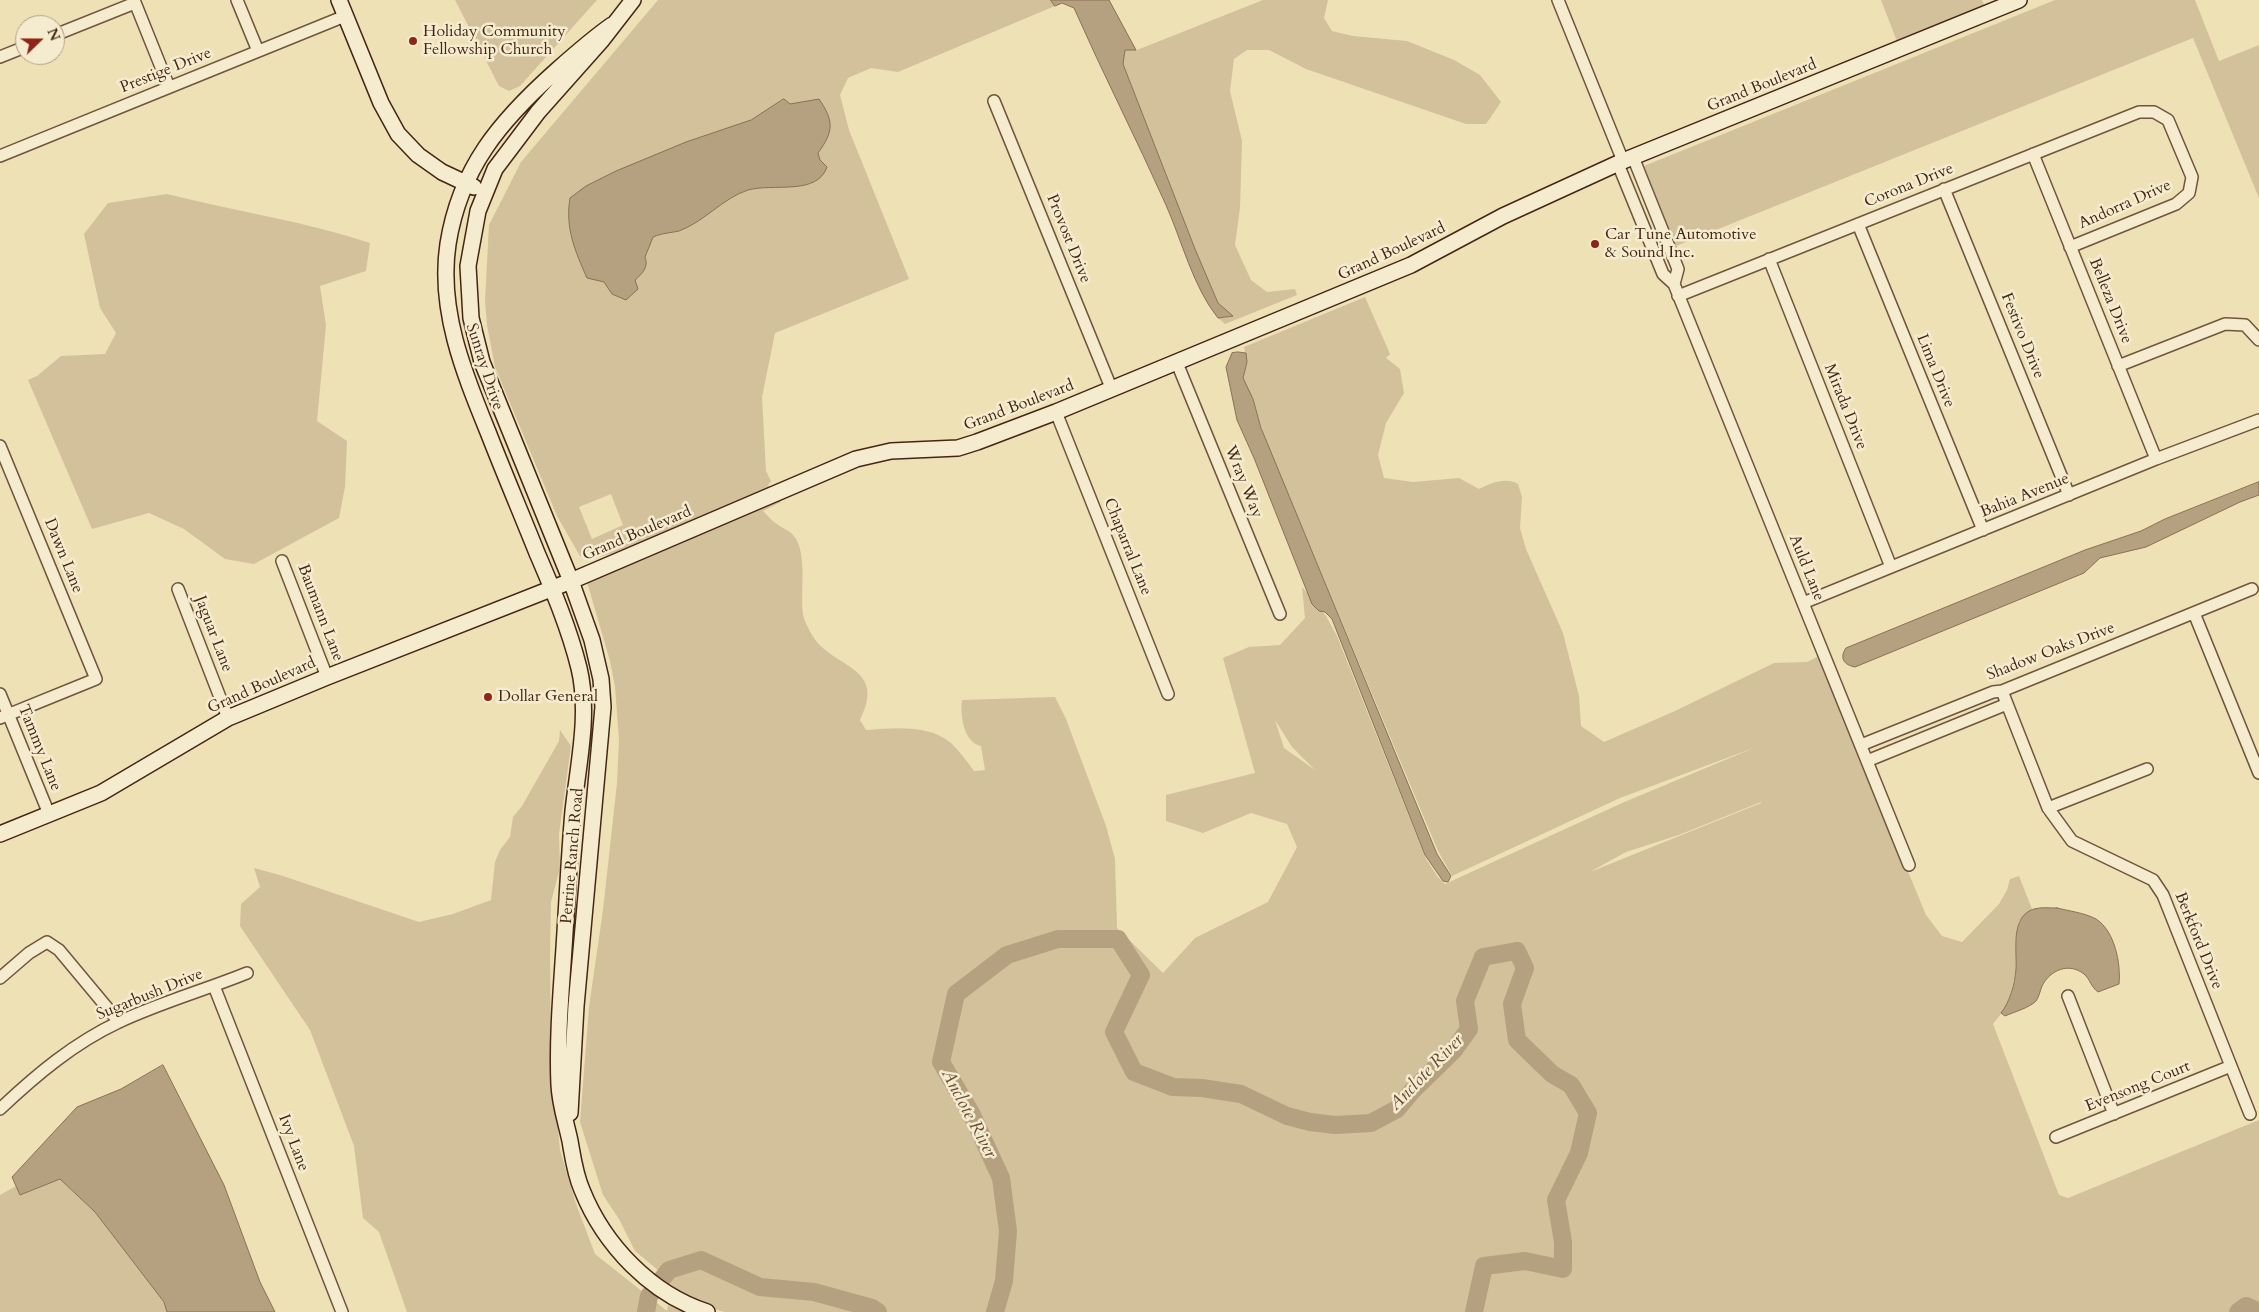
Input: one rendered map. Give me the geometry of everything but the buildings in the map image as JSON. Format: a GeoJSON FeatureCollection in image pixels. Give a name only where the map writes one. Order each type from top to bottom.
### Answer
{"type":"FeatureCollection","features":[{"type":"Feature","properties":{"kind":"street"},"geometry":{"type":"LineString","coordinates":[[237,0],[258,51]]}},
{"type":"Feature","properties":{"kind":"street"},"geometry":{"type":"LineString","coordinates":[[338,0],[381,103],[398,134],[418,155],[442,172],[485,191]]}},
{"type":"Feature","properties":{"kind":"street","name":"Sunray Drive"},"geometry":{"type":"LineString","coordinates":[[571,581],[482,362],[471,318],[468,266],[478,211],[495,169],[527,126],[602,40],[633,0]]}},
{"type":"Feature","properties":{"kind":"street"},"geometry":{"type":"LineString","coordinates":[[1558,0],[1625,161]]}},
{"type":"Feature","properties":{"kind":"street","name":"Grand Boulevard"},"geometry":{"type":"LineString","coordinates":[[0,834],[101,793],[228,718],[327,677],[571,581],[856,459],[891,451],[958,448],[1112,390],[1411,265],[1503,216],[1625,161],[2018,0]]}},
{"type":"Feature","properties":{"kind":"street"},"geometry":{"type":"LineString","coordinates":[[65,31],[134,2],[169,87]]}},
{"type":"Feature","properties":{"kind":"street","name":"Prestige Drive"},"geometry":{"type":"LineString","coordinates":[[0,156],[345,16]]}},
{"type":"Feature","properties":{"kind":"street","name":"Sunray Drive"},"geometry":{"type":"LineString","coordinates":[[552,588],[469,386],[455,345],[448,306],[448,245],[457,209],[478,159],[508,117],[568,61],[612,25]]}},
{"type":"Feature","properties":{"kind":"street"},"geometry":{"type":"LineString","coordinates":[[0,57],[15,51]]}},
{"type":"Feature","properties":{"kind":"street","name":"Provost Drive"},"geometry":{"type":"LineString","coordinates":[[994,101],[1112,390]]}},
{"type":"Feature","properties":{"kind":"street","name":"Corona Drive"},"geometry":{"type":"LineString","coordinates":[[1678,296],[2139,112],[2154,112]]}},
{"type":"Feature","properties":{"kind":"street","name":"Andorra Drive"},"geometry":{"type":"LineString","coordinates":[[2070,247],[2176,204],[2188,193],[2192,177],[2168,120],[2154,112]]}},
{"type":"Feature","properties":{"kind":"street","name":"Belleza Drive"},"geometry":{"type":"LineString","coordinates":[[2033,154],[2156,460]]}},
{"type":"Feature","properties":{"kind":"street","name":"Auld Lane"},"geometry":{"type":"LineString","coordinates":[[1625,161],[1663,274],[1674,284],[1909,865]]}},
{"type":"Feature","properties":{"kind":"street","name":"Auld Lane"},"geometry":{"type":"LineString","coordinates":[[1625,161],[1678,269],[1674,284]]}},
{"type":"Feature","properties":{"kind":"street","name":"Festivo Drive"},"geometry":{"type":"LineString","coordinates":[[1944,189],[2069,495]]}},
{"type":"Feature","properties":{"kind":"street","name":"Lima Drive"},"geometry":{"type":"LineString","coordinates":[[1858,224],[1983,530]]}},
{"type":"Feature","properties":{"kind":"street","name":"Mirada Drive"},"geometry":{"type":"LineString","coordinates":[[1769,260],[1891,567]]}},
{"type":"Feature","properties":{"kind":"street"},"geometry":{"type":"LineString","coordinates":[[2118,366],[2225,324],[2244,325],[2259,340]]}},
{"type":"Feature","properties":{"kind":"street","name":"Wray Way"},"geometry":{"type":"LineString","coordinates":[[1176,363],[1280,614]]}},
{"type":"Feature","properties":{"kind":"street","name":"Chaparral Lane"},"geometry":{"type":"LineString","coordinates":[[1056,412],[1168,694]]}},
{"type":"Feature","properties":{"kind":"street","name":"Bahia Avenue"},"geometry":{"type":"LineString","coordinates":[[1803,603],[2259,420]]}},
{"type":"Feature","properties":{"kind":"street","name":"Dawn Lane"},"geometry":{"type":"LineString","coordinates":[[0,446],[96,679],[4,716]]}},
{"type":"Feature","properties":{"kind":"street","name":"Baumann Lane"},"geometry":{"type":"LineString","coordinates":[[282,561],[327,677]]}},
{"type":"Feature","properties":{"kind":"street","name":"Perrine Ranch Road"},"geometry":{"type":"LineString","coordinates":[[571,581],[592,640],[601,679],[604,707],[570,1079],[570,1140],[574,1167],[582,1192],[598,1222],[621,1253],[634,1267],[675,1298],[707,1312]]}},
{"type":"Feature","properties":{"kind":"street","name":"Perrine Ranch Road"},"geometry":{"type":"LineString","coordinates":[[552,588],[580,671],[583,701],[558,1050],[562,1116],[570,1140]]}},
{"type":"Feature","properties":{"kind":"street","name":"Jaguar Lane"},"geometry":{"type":"LineString","coordinates":[[178,589],[228,718]]}},
{"type":"Feature","properties":{"kind":"street","name":"Shadow Oaks Drive"},"geometry":{"type":"LineString","coordinates":[[1861,745],[1993,692],[2002,692],[2252,589]]}},
{"type":"Feature","properties":{"kind":"street"},"geometry":{"type":"LineString","coordinates":[[2194,613],[2259,774]]}},
{"type":"Feature","properties":{"kind":"street","name":"Berkford Drive"},"geometry":{"type":"LineString","coordinates":[[2002,692],[2048,808],[2072,841],[2152,880],[2163,895],[2250,1114]]}},
{"type":"Feature","properties":{"kind":"street","name":"Tammy Lane"},"geometry":{"type":"LineString","coordinates":[[0,694],[4,716],[49,814]]}},
{"type":"Feature","properties":{"kind":"street","name":"Shadow Oaks Drive"},"geometry":{"type":"LineString","coordinates":[[1867,761],[2007,704]]}},
{"type":"Feature","properties":{"kind":"street"},"geometry":{"type":"LineString","coordinates":[[2048,808],[2147,769]]}},
{"type":"Feature","properties":{"kind":"street"},"geometry":{"type":"LineString","coordinates":[[0,978],[29,952],[47,942],[59,950],[119,1022]]}},
{"type":"Feature","properties":{"kind":"street","name":"Sugarbush Drive"},"geometry":{"type":"LineString","coordinates":[[0,1109],[38,1074],[71,1049],[119,1022],[247,973]]}},
{"type":"Feature","properties":{"kind":"street","name":"Ivy Lane"},"geometry":{"type":"LineString","coordinates":[[214,986],[342,1312]]}},
{"type":"Feature","properties":{"kind":"street"},"geometry":{"type":"LineString","coordinates":[[2068,996],[2114,1114]]}},
{"type":"Feature","properties":{"kind":"street","name":"Evensong Court"},"geometry":{"type":"LineString","coordinates":[[2056,1137],[2231,1066]]}},
{"type":"Feature","properties":{"kind":"shaded area"},"geometry":{"type":"Polygon","coordinates":[[[455,0],[597,0],[520,86],[509,91],[499,86],[455,0]]]}},
{"type":"Feature","properties":{"kind":"shaded area"},"geometry":{"type":"Polygon","coordinates":[[[658,0],[1051,0],[1055,6],[898,72],[871,68],[848,78],[840,95],[849,130],[909,279],[775,333],[762,397],[766,471],[771,481],[768,485],[772,490],[633,547],[593,559],[580,556],[557,516],[495,367],[487,325],[485,301],[489,225],[521,162],[658,0]],[[611,494],[579,507],[592,539],[623,525],[611,494]]]}},
{"type":"Feature","properties":{"kind":"shaded area"},"geometry":{"type":"Polygon","coordinates":[[[1051,0],[1109,0],[1136,50],[1125,50],[1123,64],[1195,249],[1218,303],[1233,316],[1218,318],[1209,306],[1195,278],[1166,205],[1074,8],[1062,3],[1055,6],[1051,0]]]}},
{"type":"Feature","properties":{"kind":"shaded area"},"geometry":{"type":"Polygon","coordinates":[[[1263,0],[1328,0],[1324,18],[1332,31],[1353,36],[1407,41],[1454,60],[1480,75],[1501,102],[1486,124],[1466,124],[1306,69],[1269,50],[1247,50],[1234,59],[1230,91],[1242,141],[1240,208],[1235,245],[1251,280],[1267,292],[1295,289],[1297,295],[1225,324],[1218,318],[1232,316],[1218,303],[1123,64],[1125,50],[1137,50],[1263,0]]]}},
{"type":"Feature","properties":{"kind":"shaded area"},"geometry":{"type":"Polygon","coordinates":[[[1881,0],[1982,0],[1985,7],[1898,44],[1881,0]]]}},
{"type":"Feature","properties":{"kind":"shaded area"},"geometry":{"type":"Polygon","coordinates":[[[2055,0],[2195,0],[2219,61],[2259,45],[2259,198],[2193,38],[1676,246],[1644,166],[2055,0]]]}},
{"type":"Feature","properties":{"kind":"shaded area"},"geometry":{"type":"Polygon","coordinates":[[[784,99],[790,104],[819,99],[824,107],[830,126],[827,138],[818,153],[820,160],[827,167],[822,176],[814,182],[804,185],[748,190],[730,199],[688,227],[653,237],[645,257],[645,267],[635,280],[638,289],[626,300],[612,294],[604,282],[587,278],[572,239],[569,219],[570,198],[586,186],[616,171],[686,142],[751,120],[784,99]]]}},
{"type":"Feature","properties":{"kind":"shaded area"},"geometry":{"type":"Polygon","coordinates":[[[167,194],[294,222],[370,243],[366,271],[320,286],[326,325],[317,421],[347,441],[345,487],[339,518],[254,564],[225,559],[184,529],[149,513],[92,529],[28,380],[37,376],[61,356],[105,354],[116,333],[100,308],[84,234],[108,203],[167,194]]]}},
{"type":"Feature","properties":{"kind":"shaded area"},"geometry":{"type":"Polygon","coordinates":[[[1365,297],[1390,354],[1386,358],[1400,369],[1404,393],[1386,423],[1378,455],[1384,478],[1413,482],[1459,478],[1479,489],[1504,481],[1518,484],[1522,497],[1520,528],[1526,549],[1563,633],[1579,696],[1581,726],[1604,742],[1675,711],[1774,663],[1807,662],[1819,656],[1926,915],[1942,936],[1962,942],[1999,904],[2007,890],[2010,879],[2019,876],[2032,909],[2019,921],[2015,945],[2016,970],[2008,1005],[1993,1024],[2059,1195],[2068,1198],[2259,1120],[2259,1312],[724,1312],[699,1304],[670,1288],[671,1281],[635,1251],[619,1219],[603,1195],[580,1122],[589,1007],[603,910],[617,783],[619,740],[615,687],[610,661],[587,582],[685,542],[683,538],[778,498],[781,502],[763,511],[773,521],[791,533],[798,542],[802,561],[802,605],[805,622],[821,646],[862,678],[867,688],[867,702],[860,720],[866,730],[910,729],[932,733],[951,743],[974,771],[985,770],[981,746],[970,739],[964,727],[962,700],[1055,697],[1066,719],[1106,826],[1115,859],[1117,928],[1163,973],[1195,938],[1268,902],[1297,847],[1287,824],[1251,813],[1203,833],[1166,821],[1166,795],[1255,773],[1223,658],[1249,647],[1280,645],[1305,618],[1302,587],[1326,616],[1337,636],[1426,859],[1445,884],[1622,803],[1756,747],[1620,798],[1452,876],[1438,851],[1265,439],[1253,399],[1244,384],[1243,378],[1247,362],[1244,347],[1365,297]],[[1275,720],[1284,748],[1315,770],[1292,747],[1275,720]],[[1761,803],[1679,835],[1626,852],[1590,872],[1761,803]]]}},
{"type":"Feature","properties":{"kind":"shaded area"},"geometry":{"type":"Polygon","coordinates":[[[1232,353],[1246,353],[1247,362],[1243,378],[1253,399],[1261,428],[1437,854],[1451,876],[1448,882],[1443,881],[1425,855],[1332,619],[1312,604],[1237,420],[1226,367],[1232,353]]]}},
{"type":"Feature","properties":{"kind":"shaded area"},"geometry":{"type":"Polygon","coordinates":[[[2259,482],[2259,495],[2240,502],[2146,547],[2100,558],[2084,573],[1855,667],[1845,663],[1843,655],[1846,648],[2085,550],[2141,531],[2165,519],[2259,482]]]}},
{"type":"Feature","properties":{"kind":"shaded area"},"geometry":{"type":"Polygon","coordinates":[[[560,730],[571,746],[559,834],[560,868],[551,902],[551,1056],[560,1150],[576,1204],[595,1254],[667,1311],[669,1300],[692,1312],[407,1312],[379,1232],[363,1218],[354,1146],[310,1030],[240,926],[241,904],[260,887],[254,868],[419,922],[453,914],[491,900],[495,862],[500,850],[510,837],[513,817],[522,806],[559,741],[560,730]]]}},
{"type":"Feature","properties":{"kind":"shaded area"},"geometry":{"type":"Polygon","coordinates":[[[2057,908],[2087,915],[2103,924],[2112,940],[2118,958],[2119,984],[2098,992],[2084,974],[2078,970],[2066,968],[2055,972],[2045,980],[2036,1001],[2025,1008],[2005,1016],[2001,1013],[2009,998],[2014,980],[2016,969],[2016,935],[2021,919],[2026,913],[2034,909],[2057,908]]]}},
{"type":"Feature","properties":{"kind":"shaded area"},"geometry":{"type":"Polygon","coordinates":[[[163,1065],[224,1185],[260,1282],[275,1312],[167,1312],[164,1302],[95,1212],[60,1179],[20,1195],[12,1177],[77,1107],[121,1089],[163,1065]]]}},
{"type":"Feature","properties":{"kind":"shaded area"},"geometry":{"type":"Polygon","coordinates":[[[60,1179],[95,1212],[164,1302],[167,1312],[0,1312],[0,1195],[16,1186],[20,1195],[60,1179]]]}},
{"type":"Feature","properties":{"kind":"waterway","name":"Anclote River"},"geometry":{"type":"LineString","coordinates":[[995,1312],[1004,1281],[1008,1231],[1001,1178],[971,1113],[941,1062],[956,994],[1007,955],[1058,939],[1118,939],[1141,975],[1114,1032],[1134,1072],[1173,1087],[1202,1088],[1241,1094],[1287,1116],[1310,1122],[1335,1125],[1371,1123],[1397,1109],[1413,1090],[1454,1050],[1469,1029],[1465,1001],[1483,957],[1517,951],[1525,968],[1512,1004],[1517,1040],[1552,1074],[1571,1085],[1588,1113],[1579,1153],[1556,1200],[1563,1242],[1563,1269],[1525,1261],[1484,1266],[1474,1312]]}},
{"type":"Feature","properties":{"kind":"waterway","name":"Anclote River"},"geometry":{"type":"LineString","coordinates":[[646,1312],[649,1296],[669,1270],[701,1260],[760,1287],[814,1292],[872,1308],[878,1312]]}},
{"type":"Feature","properties":{"kind":"waterway","name":"Anclote River"},"geometry":{"type":"LineString","coordinates":[[2238,1312],[2246,1306],[2259,1312]]}},
{"type":"Feature","properties":{"kind":"place","name":"Holiday Community Fellowship Church"},"geometry":{"type":"Point","coordinates":[413,41]}},
{"type":"Feature","properties":{"kind":"place","name":"Car Tune Automotive & Sound Inc."},"geometry":{"type":"Point","coordinates":[1595,244]}},
{"type":"Feature","properties":{"kind":"place","name":"Dollar General"},"geometry":{"type":"Point","coordinates":[488,697]}}]}
